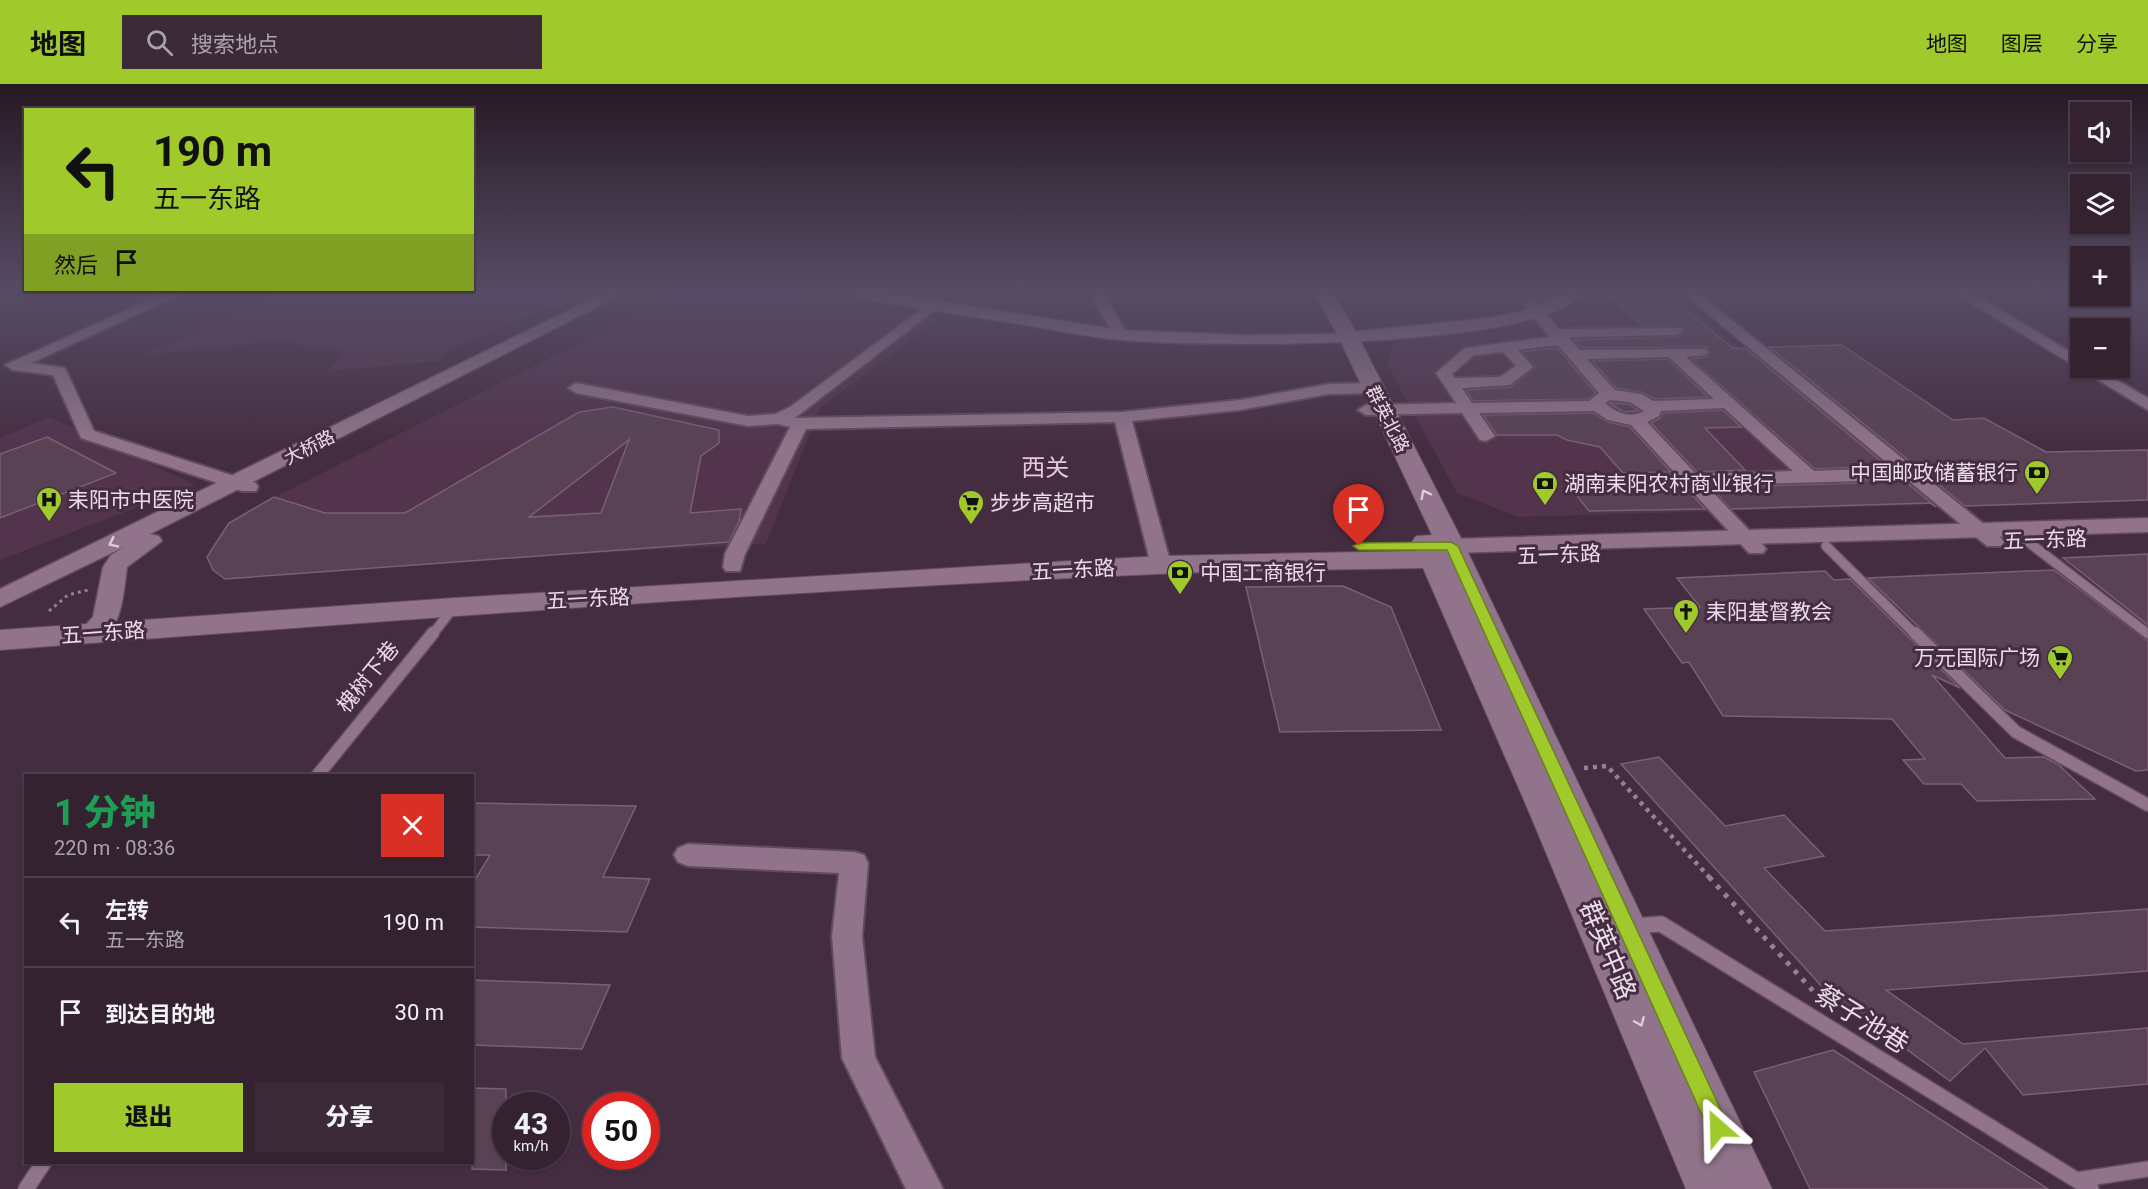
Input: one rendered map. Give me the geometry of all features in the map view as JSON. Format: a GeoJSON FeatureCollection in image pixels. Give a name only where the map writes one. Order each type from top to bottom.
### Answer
{"type":"FeatureCollection","features":[{"type":"Feature","properties":{"kind":"main road","name":"群英北路"},"geometry":{"type":"LineString","coordinates":[[1343,345],[1442,553]]}},
{"type":"Feature","properties":{"kind":"main road","name":"五一东路"},"geometry":{"type":"LineString","coordinates":[[0,640],[98,627],[724,578],[1160,559],[1442,553]]}},
{"type":"Feature","properties":{"kind":"main road","name":"群英中路"},"geometry":{"type":"LineString","coordinates":[[1442,553],[1612,926],[1746,1189]]}},
{"type":"Feature","properties":{"kind":"main road","name":"五一东路"},"geometry":{"type":"LineString","coordinates":[[0,626],[98,627],[454,607],[1160,559]]}},
{"type":"Feature","properties":{"kind":"main road","name":"群英中路"},"geometry":{"type":"LineString","coordinates":[[1612,926],[1712,1189]]}},
{"type":"Feature","properties":{"kind":"street"},"geometry":{"type":"LineString","coordinates":[[60,345],[14,365],[59,371],[87,434],[242,486]]}},
{"type":"Feature","properties":{"kind":"street","name":"大桥路"},"geometry":{"type":"LineString","coordinates":[[98,627],[115,567],[120,560],[242,486],[517,345]]}},
{"type":"Feature","properties":{"kind":"street","name":"大桥路"},"geometry":{"type":"LineString","coordinates":[[0,599],[242,486],[529,345]]}},
{"type":"Feature","properties":{"kind":"street"},"geometry":{"type":"LineString","coordinates":[[778,419],[796,411],[881,345]]}},
{"type":"Feature","properties":{"kind":"street"},"geometry":{"type":"LineString","coordinates":[[1486,436],[1444,373],[1470,351],[1520,345]]}},
{"type":"Feature","properties":{"kind":"street"},"geometry":{"type":"LineString","coordinates":[[1566,345],[1576,355],[1604,400],[1609,414],[1635,419],[1651,415],[1653,412],[1651,406]]}},
{"type":"Feature","properties":{"kind":"street"},"geometry":{"type":"LineString","coordinates":[[1753,345],[1987,536]]}},
{"type":"Feature","properties":{"kind":"street"},"geometry":{"type":"LineString","coordinates":[[2048,345],[2070,358]]}},
{"type":"Feature","properties":{"kind":"street"},"geometry":{"type":"LineString","coordinates":[[1451,383],[1504,382],[1525,367],[1507,347]]}},
{"type":"Feature","properties":{"kind":"street"},"geometry":{"type":"LineString","coordinates":[[1576,355],[1700,352]]}},
{"type":"Feature","properties":{"kind":"street"},"geometry":{"type":"LineString","coordinates":[[1673,353],[1809,476]]}},
{"type":"Feature","properties":{"kind":"street"},"geometry":{"type":"LineString","coordinates":[[2103,378],[2148,405]]}},
{"type":"Feature","properties":{"kind":"street"},"geometry":{"type":"LineString","coordinates":[[576,388],[748,421],[778,419],[800,424],[1122,417],[1240,405],[1329,389],[1369,399],[1467,408],[1635,398],[1651,406],[1728,403]]}},
{"type":"Feature","properties":{"kind":"street"},"geometry":{"type":"LineString","coordinates":[[1122,417],[1160,559]]}},
{"type":"Feature","properties":{"kind":"street"},"geometry":{"type":"LineString","coordinates":[[1635,419],[1751,543]]}},
{"type":"Feature","properties":{"kind":"street"},"geometry":{"type":"LineString","coordinates":[[733,567],[735,554],[800,424]]}},
{"type":"Feature","properties":{"kind":"street"},"geometry":{"type":"LineString","coordinates":[[1594,482],[1864,475]]}},
{"type":"Feature","properties":{"kind":"street","name":"五一东路"},"geometry":{"type":"LineString","coordinates":[[1751,543],[1826,546],[2148,525]]}},
{"type":"Feature","properties":{"kind":"street","name":"五一东路"},"geometry":{"type":"LineString","coordinates":[[1442,553],[1987,536],[2027,541],[2148,537]]}},
{"type":"Feature","properties":{"kind":"street"},"geometry":{"type":"LineString","coordinates":[[688,855],[855,863],[847,936],[859,1058],[926,1189]]}},
{"type":"Feature","properties":{"kind":"lane"},"geometry":{"type":"LineString","coordinates":[[2027,541],[2148,634]]}},
{"type":"Feature","properties":{"kind":"lane"},"geometry":{"type":"LineString","coordinates":[[1826,546],[2016,732],[2148,805]]}},
{"type":"Feature","properties":{"kind":"lane","name":"槐树下巷"},"geometry":{"type":"LineString","coordinates":[[319,774],[454,607]]}},
{"type":"Feature","properties":{"kind":"lane","name":"蔡子池巷"},"geometry":{"type":"LineString","coordinates":[[1612,926],[1661,924],[2084,1184]]}},
{"type":"Feature","properties":{"kind":"lane"},"geometry":{"type":"LineString","coordinates":[[26,1189],[43,1164]]}},
{"type":"Feature","properties":{"kind":"lane"},"geometry":{"type":"LineString","coordinates":[[2084,1184],[2148,1169]]}},
{"type":"Feature","properties":{"kind":"path"},"geometry":{"type":"LineString","coordinates":[[49,610],[68,595],[94,589]]}},
{"type":"Feature","properties":{"kind":"path"},"geometry":{"type":"LineString","coordinates":[[1584,768],[1606,766],[1817,996]]}},
{"type":"Feature","properties":{"kind":"shaded area"},"geometry":{"type":"Polygon","coordinates":[[[167,345],[245,345],[144,355],[167,345]]]}},
{"type":"Feature","properties":{"kind":"shaded area"},"geometry":{"type":"Polygon","coordinates":[[[300,345],[463,345],[446,352],[442,361],[328,371],[343,352],[300,345]]]}},
{"type":"Feature","properties":{"kind":"shaded area"},"geometry":{"type":"Polygon","coordinates":[[[576,345],[904,345],[820,408],[766,544],[520,557],[225,579],[213,570],[207,557],[213,544],[229,523],[251,509],[576,345]]]}},
{"type":"Feature","properties":{"kind":"shaded area"},"geometry":{"type":"Polygon","coordinates":[[[1392,345],[1736,345],[1925,505],[1518,517],[1457,493],[1387,364],[1392,345]]]}},
{"type":"Feature","properties":{"kind":"shaded area","name":"耒阳市中医院"},"geometry":{"type":"Polygon","coordinates":[[[50,417],[195,485],[0,560],[0,438],[50,417]]]}},
{"type":"Feature","properties":{"kind":"building"},"geometry":{"type":"Polygon","coordinates":[[[1578,345],[1729,345],[1733,348],[1745,348],[1936,507],[1930,503],[1731,509],[1711,487],[1864,483],[1875,474],[1864,467],[1815,469],[1691,359],[1707,357],[1710,352],[1707,347],[1581,348],[1578,345]]]}},
{"type":"Feature","properties":{"kind":"building"},"geometry":{"type":"Polygon","coordinates":[[[1842,345],[1953,420],[1984,418],[2046,452],[2148,450],[2148,500],[1965,506],[1769,347],[1842,345]]]}},
{"type":"Feature","properties":{"kind":"building"},"geometry":{"type":"Polygon","coordinates":[[[1558,349],[1596,393],[1588,399],[1473,401],[1466,390],[1511,387],[1535,367],[1522,352],[1558,349]]]}},
{"type":"Feature","properties":{"kind":"building"},"geometry":{"type":"Polygon","coordinates":[[[1668,359],[1708,397],[1655,399],[1641,392],[1616,388],[1592,361],[1668,359]]]}},
{"type":"Feature","properties":{"kind":"building"},"geometry":{"type":"Polygon","coordinates":[[[1609,403],[1629,404],[1639,411],[1624,412],[1609,403]]]}},
{"type":"Feature","properties":{"kind":"building"},"geometry":{"type":"Polygon","coordinates":[[[613,407],[719,430],[719,443],[701,456],[690,513],[741,509],[739,521],[729,542],[225,579],[213,570],[207,557],[229,523],[274,497],[325,513],[405,513],[579,412],[613,407]],[[629,440],[529,517],[601,513],[629,440]]]}},
{"type":"Feature","properties":{"kind":"building"},"geometry":{"type":"Polygon","coordinates":[[[1723,410],[1741,427],[1705,428],[1745,470],[1697,472],[1651,423],[1660,418],[1663,413],[1723,410]]]}},
{"type":"Feature","properties":{"kind":"building"},"geometry":{"type":"Polygon","coordinates":[[[1593,413],[1608,422],[1630,427],[1671,472],[1623,473],[1600,447],[1567,440],[1557,435],[1497,435],[1483,415],[1593,413]]]}},
{"type":"Feature","properties":{"kind":"building"},"geometry":{"type":"Polygon","coordinates":[[[47,437],[116,473],[0,518],[0,454],[47,437]]]}},
{"type":"Feature","properties":{"kind":"building"},"geometry":{"type":"Polygon","coordinates":[[[1685,487],[1705,509],[1589,511],[1574,492],[1685,487]]]}},
{"type":"Feature","properties":{"kind":"building"},"geometry":{"type":"Polygon","coordinates":[[[2148,554],[2148,625],[2063,558],[2148,554]]]}},
{"type":"Feature","properties":{"kind":"building","name":"万元国际广场"},"geometry":{"type":"Polygon","coordinates":[[[2054,570],[2148,641],[2148,770],[2136,771],[2005,710],[1868,578],[2054,570]]]}},
{"type":"Feature","properties":{"kind":"building"},"geometry":{"type":"Polygon","coordinates":[[[1825,571],[1834,580],[1850,579],[1960,688],[1932,675],[2005,758],[2044,757],[2059,765],[2095,799],[1977,801],[1961,784],[1924,784],[1903,760],[1925,759],[1892,719],[1723,716],[1689,662],[1682,663],[1644,609],[1700,607],[1677,578],[1825,571]]]}},
{"type":"Feature","properties":{"kind":"building"},"geometry":{"type":"Polygon","coordinates":[[[1343,586],[1391,607],[1441,730],[1280,732],[1246,587],[1343,586]]]}},
{"type":"Feature","properties":{"kind":"building"},"geometry":{"type":"Polygon","coordinates":[[[1659,757],[1725,826],[1784,815],[1824,856],[1764,868],[1825,931],[2148,909],[2148,971],[1886,990],[1963,1044],[2148,1028],[2148,1084],[2023,1095],[1985,1048],[1950,1081],[1824,989],[1621,764],[1659,757]]]}},
{"type":"Feature","properties":{"kind":"building"},"geometry":{"type":"Polygon","coordinates":[[[474,803],[636,806],[603,877],[650,879],[627,932],[474,927],[474,882],[490,855],[474,855],[474,803]]]}},
{"type":"Feature","properties":{"kind":"building"},"geometry":{"type":"Polygon","coordinates":[[[474,980],[610,985],[582,1049],[474,1045],[474,980]]]}},
{"type":"Feature","properties":{"kind":"building"},"geometry":{"type":"Polygon","coordinates":[[[1833,1050],[2048,1189],[1810,1189],[1754,1072],[1833,1050]]]}},
{"type":"Feature","properties":{"kind":"building"},"geometry":{"type":"Polygon","coordinates":[[[474,1088],[506,1089],[506,1092],[492,1092],[492,1170],[472,1169],[472,1164],[474,1164],[474,1088]]]}},
{"type":"Feature","properties":{"kind":"place","name":"中国邮政储蓄银行"},"geometry":{"type":"Point","coordinates":[2037,496]}},
{"type":"Feature","properties":{"kind":"place","name":"湖南耒阳农村商业银行"},"geometry":{"type":"Point","coordinates":[1545,507]}},
{"type":"Feature","properties":{"kind":"place","name":"耒阳市中医院"},"geometry":{"type":"Point","coordinates":[49,523]}},
{"type":"Feature","properties":{"kind":"place","name":"步步高超市"},"geometry":{"type":"Point","coordinates":[971,526]}},
{"type":"Feature","properties":{"kind":"place","name":"中国工商银行"},"geometry":{"type":"Point","coordinates":[1180,596]}},
{"type":"Feature","properties":{"kind":"place","name":"耒阳基督教会"},"geometry":{"type":"Point","coordinates":[1686,635]}},
{"type":"Feature","properties":{"kind":"place","name":"万元国际广场"},"geometry":{"type":"Point","coordinates":[2060,681]}},
{"type":"Feature","properties":{"kind":"district","name":"西关"},"geometry":{"type":"Point","coordinates":[1045,468]}},
{"type":"Feature","properties":{"kind":"route"},"geometry":{"type":"LineString","coordinates":[[1359,546],[1451,546],[1718,1128]]}}]}
